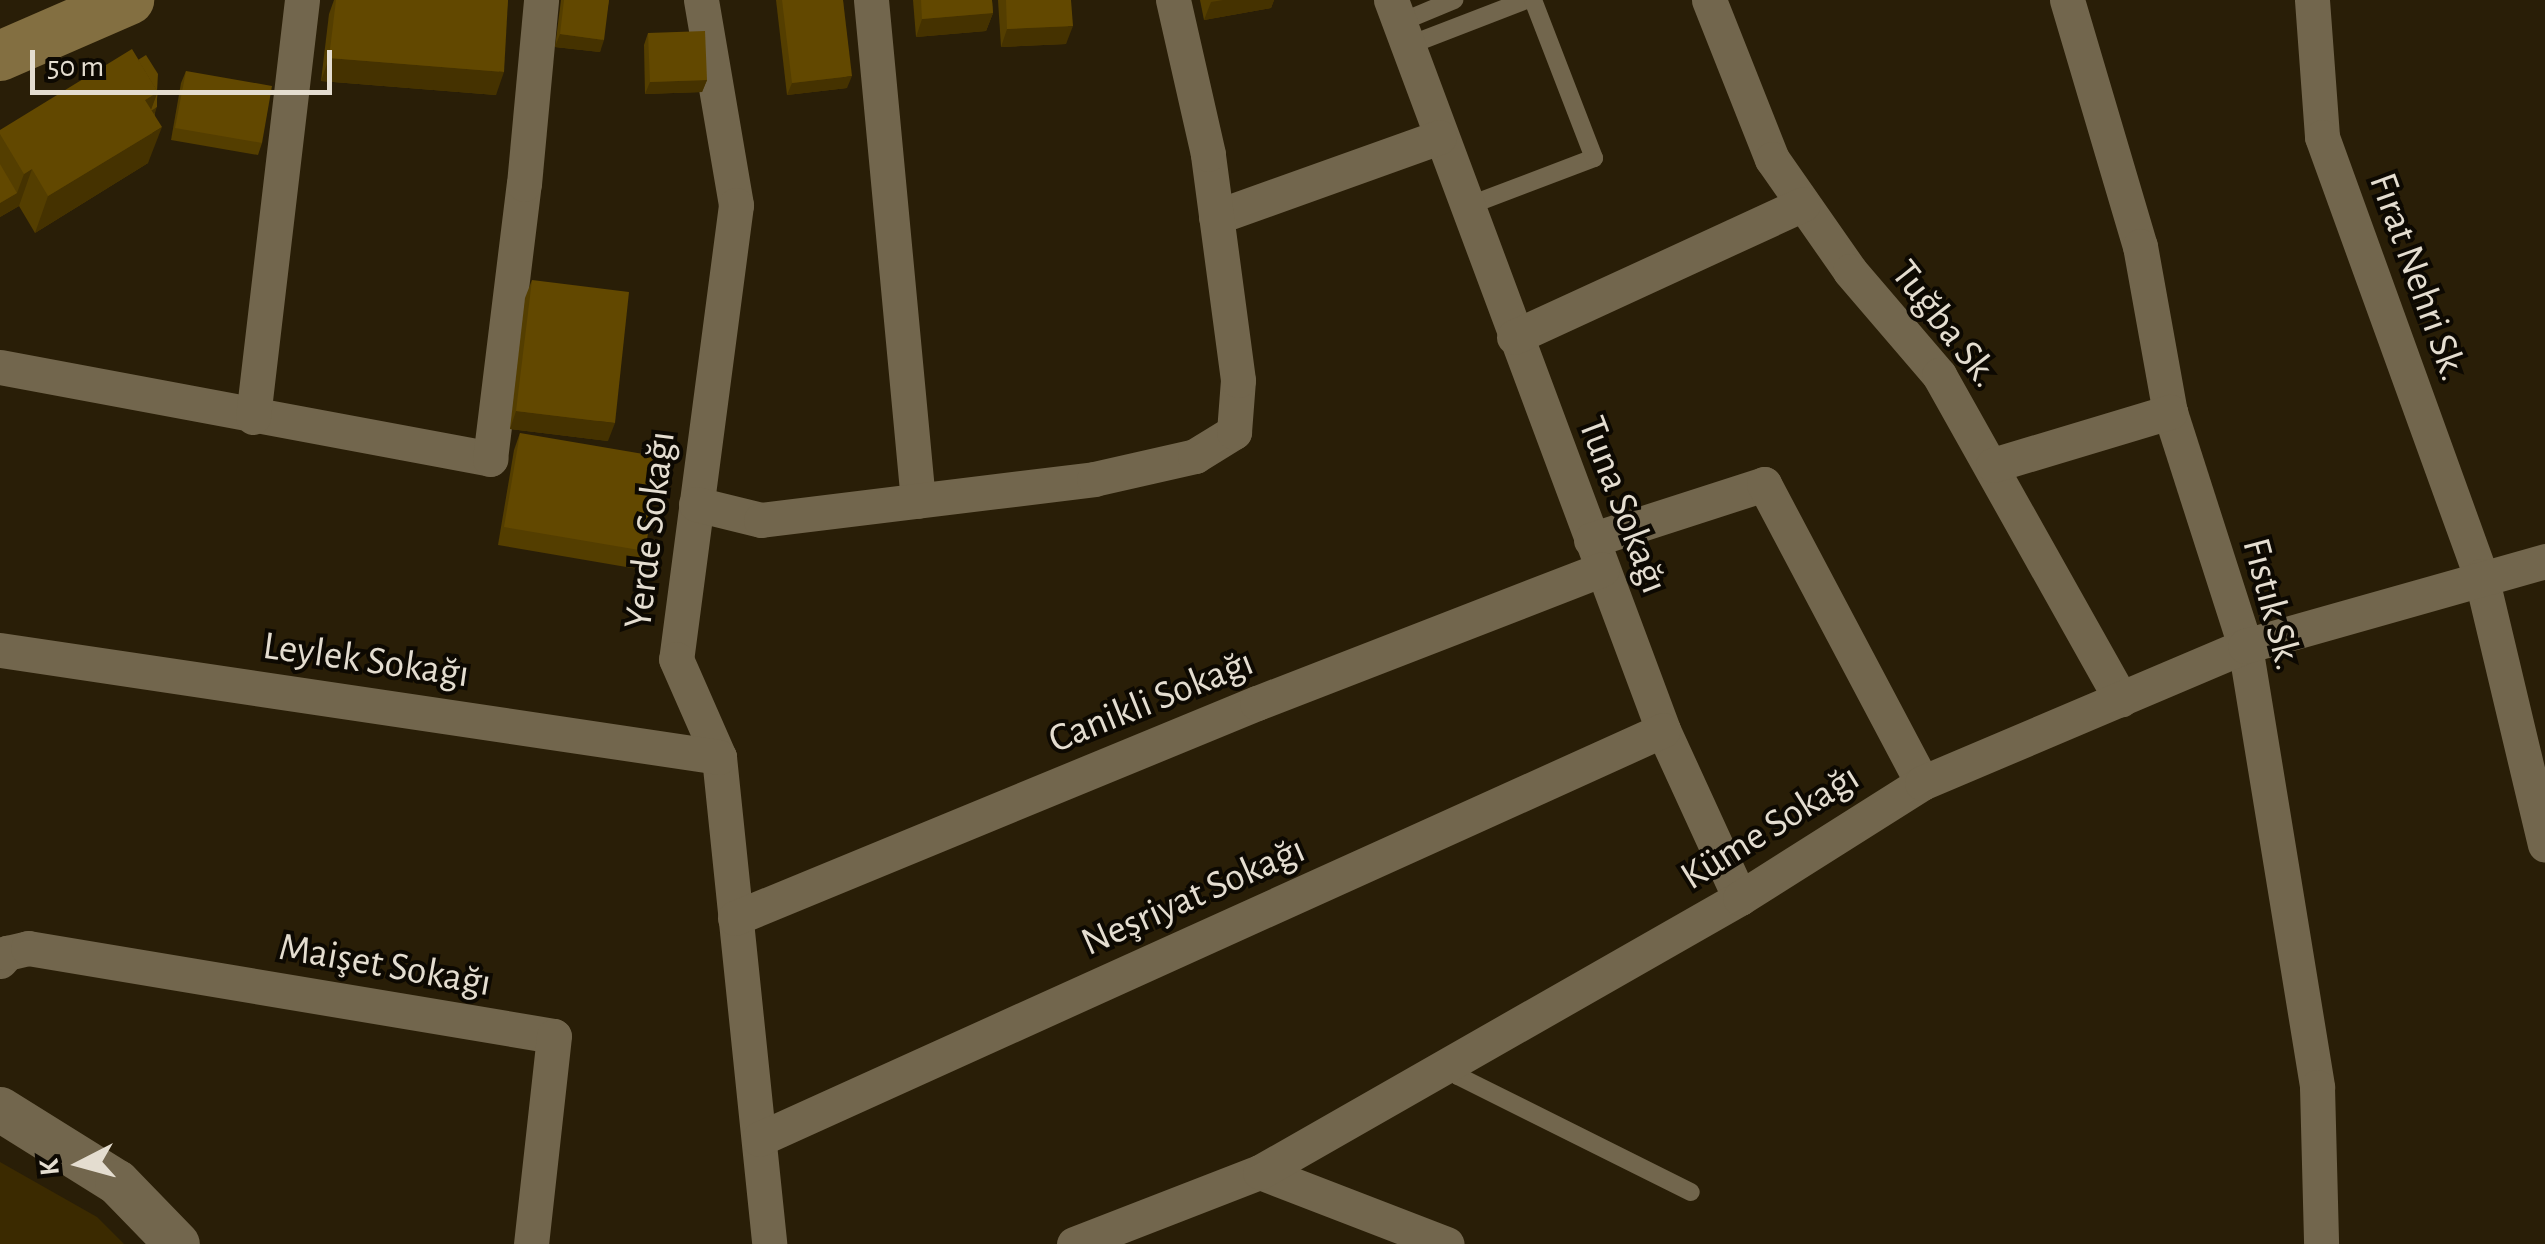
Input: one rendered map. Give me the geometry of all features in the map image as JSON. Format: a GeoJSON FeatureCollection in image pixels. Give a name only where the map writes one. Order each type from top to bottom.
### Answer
{"type":"FeatureCollection","features":[{"type":"Feature","properties":{"kind":"main road"},"geometry":{"type":"LineString","coordinates":[[0,56],[129,0]]}},
{"type":"Feature","properties":{"kind":"street"},"geometry":{"type":"LineString","coordinates":[[253,417],[302,0]]}},
{"type":"Feature","properties":{"kind":"street"},"geometry":{"type":"LineString","coordinates":[[0,367],[490,458],[524,184],[541,0]]}},
{"type":"Feature","properties":{"kind":"street","name":"Yerde Sokağı"},"geometry":{"type":"LineString","coordinates":[[702,0],[736,205],[676,659],[719,757],[769,1244]]}},
{"type":"Feature","properties":{"kind":"street"},"geometry":{"type":"LineString","coordinates":[[871,0],[918,500]]}},
{"type":"Feature","properties":{"kind":"street"},"geometry":{"type":"LineString","coordinates":[[696,504],[761,520],[1094,480],[1195,456],[1234,432],[1238,380],[1208,154],[1173,0]]}},
{"type":"Feature","properties":{"kind":"street","name":"Tuğba Sk."},"geometry":{"type":"LineString","coordinates":[[1709,0],[1772,160],[1850,272],[1939,375],[2121,699]]}},
{"type":"Feature","properties":{"kind":"street","name":"Fıstık Sk."},"geometry":{"type":"LineString","coordinates":[[2068,0],[2140,246],[2170,412],[2244,646],[2317,1087],[2321,1244]]}},
{"type":"Feature","properties":{"kind":"street","name":"Fırat Nehri Sk."},"geometry":{"type":"LineString","coordinates":[[2312,0],[2322,136],[2481,576],[2545,844]]}},
{"type":"Feature","properties":{"kind":"street","name":"Tuna Sokağı"},"geometry":{"type":"LineString","coordinates":[[1399,23],[1663,730],[1740,898]]}},
{"type":"Feature","properties":{"kind":"street"},"geometry":{"type":"LineString","coordinates":[[1216,217],[1439,137]]}},
{"type":"Feature","properties":{"kind":"street"},"geometry":{"type":"LineString","coordinates":[[1514,336],[1803,204]]}},
{"type":"Feature","properties":{"kind":"street"},"geometry":{"type":"LineString","coordinates":[[1992,465],[2170,412]]}},
{"type":"Feature","properties":{"kind":"street","name":"Canikli Sokağı"},"geometry":{"type":"LineString","coordinates":[[736,918],[1257,703],[1764,484],[1922,784]]}},
{"type":"Feature","properties":{"kind":"street","name":"Küme Sokağı"},"geometry":{"type":"LineString","coordinates":[[1095,1241],[1260,1172],[1740,898],[1922,784],[2244,646],[2545,561]]}},
{"type":"Feature","properties":{"kind":"street","name":"Leylek Sokağı"},"geometry":{"type":"LineString","coordinates":[[0,650],[719,757]]}},
{"type":"Feature","properties":{"kind":"street","name":"Neşriyat Sokağı"},"geometry":{"type":"LineString","coordinates":[[759,1139],[1663,730]]}},
{"type":"Feature","properties":{"kind":"street","name":"Maişet Sokağı"},"geometry":{"type":"LineString","coordinates":[[0,960],[6,954],[28,948],[554,1036],[531,1244]]}},
{"type":"Feature","properties":{"kind":"street"},"geometry":{"type":"LineString","coordinates":[[0,1108],[76,1154],[135,1198],[178,1244]]}},
{"type":"Feature","properties":{"kind":"street"},"geometry":{"type":"LineString","coordinates":[[0,1126],[76,1154]]}},
{"type":"Feature","properties":{"kind":"street"},"geometry":{"type":"LineString","coordinates":[[1260,1172],[1448,1244]]}},
{"type":"Feature","properties":{"kind":"lane"},"geometry":{"type":"LineString","coordinates":[[1399,23],[1454,0]]}},
{"type":"Feature","properties":{"kind":"lane"},"geometry":{"type":"LineString","coordinates":[[1399,23],[1530,0],[1594,158],[1465,207]]}},
{"type":"Feature","properties":{"kind":"lane"},"geometry":{"type":"LineString","coordinates":[[1449,1064],[1458,1076],[1690,1192]]}},
{"type":"Feature","properties":{"kind":"shaded area"},"geometry":{"type":"Polygon","coordinates":[[[0,1162],[97,1217],[124,1244],[0,1244],[0,1162]]]}},
{"type":"Feature","properties":{"kind":"building"},"geometry":{"type":"Polygon","coordinates":[[[336,0],[508,0],[504,72],[329,58],[336,0]]]}},
{"type":"Feature","properties":{"kind":"building"},"geometry":{"type":"Polygon","coordinates":[[[564,0],[609,0],[604,40],[560,34],[564,0]]]}},
{"type":"Feature","properties":{"kind":"building"},"geometry":{"type":"Polygon","coordinates":[[[782,0],[843,0],[852,76],[792,83],[782,0]]]}},
{"type":"Feature","properties":{"kind":"building"},"geometry":{"type":"Polygon","coordinates":[[[921,0],[992,0],[993,13],[922,19],[921,0]]]}},
{"type":"Feature","properties":{"kind":"building"},"geometry":{"type":"Polygon","coordinates":[[[1006,0],[1071,0],[1073,26],[1007,29],[1006,0]]]}},
{"type":"Feature","properties":{"kind":"building"},"geometry":{"type":"Polygon","coordinates":[[[705,31],[707,80],[650,82],[648,33],[705,31]]]}},
{"type":"Feature","properties":{"kind":"building"},"geometry":{"type":"Polygon","coordinates":[[[132,49],[158,92],[145,100],[162,127],[48,196],[32,169],[24,174],[0,130],[132,49]]]}},
{"type":"Feature","properties":{"kind":"building"},"geometry":{"type":"Polygon","coordinates":[[[146,55],[158,74],[157,91],[138,60],[146,55]]]}},
{"type":"Feature","properties":{"kind":"building"},"geometry":{"type":"Polygon","coordinates":[[[186,71],[272,86],[262,143],[175,128],[186,71]]]}},
{"type":"Feature","properties":{"kind":"building"},"geometry":{"type":"Polygon","coordinates":[[[0,164],[17,193],[0,203],[0,164]]]}},
{"type":"Feature","properties":{"kind":"building"},"geometry":{"type":"Polygon","coordinates":[[[532,280],[629,292],[615,423],[516,411],[532,280]]]}},
{"type":"Feature","properties":{"kind":"building"},"geometry":{"type":"Polygon","coordinates":[[[520,433],[661,457],[645,551],[504,527],[520,433]]]}}]}
